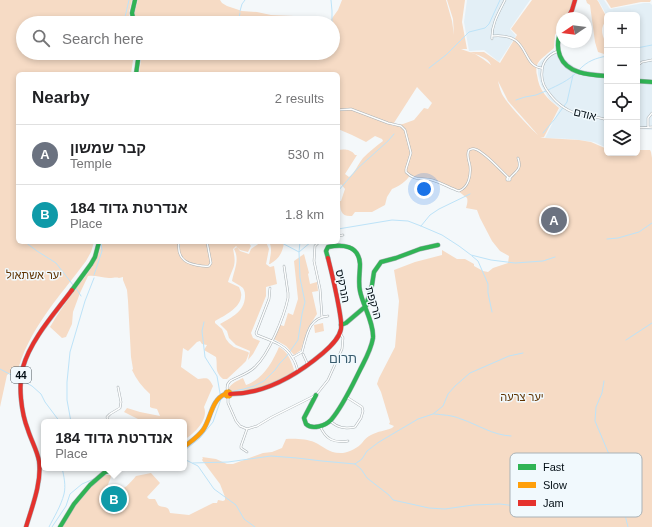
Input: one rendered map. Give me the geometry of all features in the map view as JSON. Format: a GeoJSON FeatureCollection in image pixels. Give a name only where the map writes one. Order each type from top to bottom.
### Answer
{"type":"FeatureCollection","features":[{"type":"Feature","properties":{"kind":"main road"},"geometry":{"type":"LineString","coordinates":[[132,16],[136,0]]}},
{"type":"Feature","properties":{"kind":"main road"},"geometry":{"type":"LineString","coordinates":[[571,12],[575,0]]}},
{"type":"Feature","properties":{"kind":"main road"},"geometry":{"type":"LineString","coordinates":[[558,48],[562,62],[572,70],[581,73],[604,76]]}},
{"type":"Feature","properties":{"kind":"main road"},"geometry":{"type":"LineString","coordinates":[[136,72],[138,60]]}},
{"type":"Feature","properties":{"kind":"main road"},"geometry":{"type":"LineString","coordinates":[[640,81],[652,82]]}},
{"type":"Feature","properties":{"kind":"main road","name":"44"},"geometry":{"type":"LineString","coordinates":[[26,527],[39,470],[38,461],[25,421],[22,405],[21,381],[23,368],[35,341],[91,264],[95,257],[98,244]]}},
{"type":"Feature","properties":{"kind":"main road","name":"הרקפת"},"geometry":{"type":"LineString","coordinates":[[320,426],[330,421],[347,397],[370,350],[373,337],[366,306],[360,292],[360,262],[357,252],[350,248],[338,245],[328,247],[326,251]]}},
{"type":"Feature","properties":{"kind":"main road"},"geometry":{"type":"LineString","coordinates":[[341,325],[346,323],[366,306],[376,269],[381,262],[420,249],[438,245]]}},
{"type":"Feature","properties":{"kind":"main road","name":"הנרקיס"},"geometry":{"type":"LineString","coordinates":[[326,251],[336,293],[341,325],[340,333]]}},
{"type":"Feature","properties":{"kind":"main road"},"geometry":{"type":"LineString","coordinates":[[187,444],[203,430],[215,402],[222,395],[240,395],[254,391],[298,372],[335,342],[340,333]]}},
{"type":"Feature","properties":{"kind":"main road"},"geometry":{"type":"LineString","coordinates":[[316,395],[304,420],[308,426],[320,426]]}},
{"type":"Feature","properties":{"kind":"main road"},"geometry":{"type":"LineString","coordinates":[[60,527],[74,504],[104,471]]}},
{"type":"Feature","properties":{"kind":"street"},"geometry":{"type":"LineString","coordinates":[[505,0],[495,22],[492,38],[506,36],[515,40],[522,47],[536,67],[542,68],[548,57],[558,51]]}},
{"type":"Feature","properties":{"kind":"street"},"geometry":{"type":"LineString","coordinates":[[640,64],[652,60]]}},
{"type":"Feature","properties":{"kind":"street","name":"אודם"},"geometry":{"type":"LineString","coordinates":[[542,68],[542,79],[545,86],[552,97],[561,106],[576,113],[604,119]]}},
{"type":"Feature","properties":{"kind":"street"},"geometry":{"type":"LineString","coordinates":[[340,110],[351,109],[388,123],[401,126],[405,130],[411,153],[406,172],[416,179],[431,180],[445,184],[459,191],[465,188],[469,180],[470,166],[467,152],[468,150],[477,150],[490,159],[509,177],[519,169],[520,162],[518,158]]}},
{"type":"Feature","properties":{"kind":"street"},"geometry":{"type":"LineString","coordinates":[[648,128],[648,118],[652,113]]}},
{"type":"Feature","properties":{"kind":"street"},"geometry":{"type":"LineString","coordinates":[[640,128],[652,128]]}},
{"type":"Feature","properties":{"kind":"street"},"geometry":{"type":"LineString","coordinates":[[179,244],[178,252],[185,262],[208,267],[211,263],[207,244]]}},
{"type":"Feature","properties":{"kind":"street"},"geometry":{"type":"LineString","coordinates":[[317,244],[315,246],[314,261],[320,289],[322,317]]}},
{"type":"Feature","properties":{"kind":"street"},"geometry":{"type":"LineString","coordinates":[[284,266],[288,298],[272,341],[264,356],[255,367],[228,383],[228,403],[238,424],[247,429],[257,426],[316,395],[328,380],[342,352],[343,342],[340,333]]}},
{"type":"Feature","properties":{"kind":"street"},"geometry":{"type":"LineString","coordinates":[[270,288],[269,299],[256,333],[285,348],[293,357],[298,372]]}},
{"type":"Feature","properties":{"kind":"street"},"geometry":{"type":"LineString","coordinates":[[293,357],[302,352],[311,324],[317,318],[328,316]]}},
{"type":"Feature","properties":{"kind":"street"},"geometry":{"type":"LineString","coordinates":[[303,354],[308,365]]}},
{"type":"Feature","properties":{"kind":"street"},"geometry":{"type":"LineString","coordinates":[[107,419],[110,414],[120,408],[121,402],[118,387]]}},
{"type":"Feature","properties":{"kind":"street"},"geometry":{"type":"LineString","coordinates":[[330,421],[341,428],[355,427],[364,411],[362,407],[347,397]]}},
{"type":"Feature","properties":{"kind":"street"},"geometry":{"type":"LineString","coordinates":[[320,426],[327,437],[334,441],[348,441]]}},
{"type":"Feature","properties":{"kind":"street"},"geometry":{"type":"LineString","coordinates":[[247,429],[241,446],[241,448],[247,452]]}},
{"type":"Feature","properties":{"kind":"shaded area"},"geometry":{"type":"Polygon","coordinates":[[[467,0],[530,0],[510,29],[516,36],[499,62],[484,50],[469,51],[464,22],[467,0]]]}},
{"type":"Feature","properties":{"kind":"shaded area"},"geometry":{"type":"Polygon","coordinates":[[[598,0],[604,0],[610,9],[644,3],[650,3],[652,5],[652,130],[640,129],[640,12],[605,12],[598,0]]]}},
{"type":"Feature","properties":{"kind":"shaded area"},"geometry":{"type":"Polygon","coordinates":[[[553,50],[577,69],[604,74],[604,147],[594,142],[545,138],[560,108],[549,99],[541,85],[538,74],[538,64],[553,50]]]}},
{"type":"Feature","properties":{"kind":"green space","name":"יער אשתאול"},"geometry":{"type":"Polygon","coordinates":[[[0,0],[132,0],[129,16],[16,16],[16,60],[133,60],[131,72],[16,72],[16,244],[93,244],[86,261],[55,301],[36,329],[28,343],[17,374],[10,373],[7,375],[0,407],[0,0]]]}},
{"type":"Feature","properties":{"kind":"green space","name":"יער צרעה"},"geometry":{"type":"Polygon","coordinates":[[[138,0],[220,0],[227,6],[242,11],[271,15],[294,16],[134,15],[138,0]]]}},
{"type":"Feature","properties":{"kind":"green space","name":"יער צרעה"},"geometry":{"type":"Polygon","coordinates":[[[342,0],[446,0],[454,35],[453,19],[447,0],[465,0],[462,22],[467,49],[461,49],[475,54],[491,65],[485,58],[479,55],[470,52],[484,52],[500,63],[517,35],[511,29],[532,0],[573,0],[569,12],[556,12],[554,48],[541,59],[537,66],[536,72],[542,90],[559,108],[544,137],[540,137],[591,142],[604,148],[604,156],[640,156],[640,150],[650,150],[652,158],[652,527],[61,527],[77,502],[94,482],[103,475],[111,475],[108,488],[118,491],[129,484],[136,476],[151,473],[160,483],[147,497],[149,499],[155,499],[158,505],[167,508],[170,513],[189,515],[213,503],[217,503],[218,500],[225,500],[220,484],[202,460],[202,457],[216,459],[227,464],[233,464],[282,448],[286,439],[311,441],[331,451],[343,453],[356,448],[371,435],[392,428],[394,426],[389,424],[390,422],[381,392],[377,384],[395,347],[399,301],[394,270],[415,262],[442,255],[442,250],[457,259],[465,259],[474,264],[474,266],[488,272],[493,268],[508,263],[509,256],[500,251],[492,241],[477,210],[466,208],[467,198],[456,189],[443,184],[410,175],[402,184],[392,189],[387,197],[385,205],[372,212],[355,212],[352,216],[343,214],[340,201],[345,189],[341,184],[340,185],[340,150],[347,150],[357,155],[345,174],[349,177],[363,158],[383,141],[375,136],[366,142],[340,130],[340,72],[139,72],[141,60],[340,60],[340,16],[334,16],[342,0]],[[498,81],[505,99],[529,127],[538,135],[508,101],[498,81]],[[417,87],[392,126],[414,120],[424,108],[428,109],[432,103],[417,87]]]}},
{"type":"Feature","properties":{"kind":"green space"},"geometry":{"type":"Polygon","coordinates":[[[586,0],[597,0],[604,12],[602,34],[604,40],[604,54],[598,52],[595,42],[592,12],[590,5],[586,0]]]}},
{"type":"Feature","properties":{"kind":"green space"},"geometry":{"type":"Polygon","coordinates":[[[606,0],[651,0],[650,2],[641,2],[611,8],[606,0]]]}},
{"type":"Feature","properties":{"kind":"green space"},"geometry":{"type":"Polygon","coordinates":[[[102,244],[250,244],[251,246],[248,252],[240,250],[236,246],[233,249],[234,266],[228,282],[239,287],[241,293],[240,301],[235,308],[215,321],[215,323],[222,329],[229,343],[234,347],[249,353],[246,361],[227,379],[223,379],[217,371],[216,357],[204,350],[207,345],[202,344],[200,341],[188,351],[183,348],[181,367],[198,379],[207,379],[213,386],[204,407],[205,412],[203,422],[187,438],[187,419],[138,419],[124,412],[127,408],[160,416],[157,409],[150,407],[150,394],[135,377],[132,370],[127,290],[123,277],[109,278],[88,276],[73,312],[72,324],[66,337],[62,338],[50,327],[63,306],[86,276],[102,244]]]}},
{"type":"Feature","properties":{"kind":"green space"},"geometry":{"type":"Polygon","coordinates":[[[258,244],[267,244],[269,249],[266,264],[270,267],[274,266],[277,284],[266,287],[266,296],[251,333],[253,338],[260,341],[248,360],[250,351],[236,345],[229,338],[227,331],[220,324],[237,314],[244,302],[244,289],[232,281],[237,261],[234,249],[237,247],[240,251],[249,254],[251,249],[258,244]]]}},
{"type":"Feature","properties":{"kind":"green space"},"geometry":{"type":"Polygon","coordinates":[[[270,244],[284,244],[280,255],[276,260],[269,264],[271,250],[270,244]]]}},
{"type":"Feature","properties":{"kind":"green space"},"geometry":{"type":"Polygon","coordinates":[[[304,254],[310,284],[317,282],[318,291],[312,292],[317,314],[308,328],[301,350],[294,355],[286,346],[274,339],[280,325],[284,326],[288,313],[293,315],[298,299],[294,261],[304,254]]]}},
{"type":"Feature","properties":{"kind":"green space"},"geometry":{"type":"Polygon","coordinates":[[[323,323],[324,331],[315,333],[314,325],[323,323]]]}},
{"type":"Feature","properties":{"kind":"green space"},"geometry":{"type":"Polygon","coordinates":[[[279,347],[285,351],[289,357],[294,370],[293,373],[256,389],[232,394],[228,390],[236,381],[243,378],[246,385],[262,375],[279,347]]]}},
{"type":"Feature","properties":{"kind":"waterway"},"geometry":{"type":"LineString","coordinates":[[125,16],[129,0]]}},
{"type":"Feature","properties":{"kind":"waterway"},"geometry":{"type":"LineString","coordinates":[[240,11],[245,0]]}},
{"type":"Feature","properties":{"kind":"waterway"},"geometry":{"type":"LineString","coordinates":[[331,0],[332,16]]}},
{"type":"Feature","properties":{"kind":"waterway"},"geometry":{"type":"LineString","coordinates":[[429,68],[446,55],[469,32],[485,28],[489,24],[500,0]]}},
{"type":"Feature","properties":{"kind":"waterway"},"geometry":{"type":"LineString","coordinates":[[640,47],[652,45]]}},
{"type":"Feature","properties":{"kind":"waterway"},"geometry":{"type":"LineString","coordinates":[[579,70],[592,60],[604,57]]}},
{"type":"Feature","properties":{"kind":"waterway"},"geometry":{"type":"LineString","coordinates":[[548,90],[566,81],[576,73]]}},
{"type":"Feature","properties":{"kind":"waterway"},"geometry":{"type":"LineString","coordinates":[[543,133],[567,102],[573,75]]}},
{"type":"Feature","properties":{"kind":"waterway"},"geometry":{"type":"LineString","coordinates":[[516,100],[546,91]]}},
{"type":"Feature","properties":{"kind":"waterway"},"geometry":{"type":"LineString","coordinates":[[340,189],[358,168],[394,134]]}},
{"type":"Feature","properties":{"kind":"waterway"},"geometry":{"type":"LineString","coordinates":[[421,226],[430,215],[439,209],[470,194]]}},
{"type":"Feature","properties":{"kind":"waterway"},"geometry":{"type":"LineString","coordinates":[[340,229],[392,220],[408,221],[442,235],[471,255],[491,260],[515,263],[543,261],[555,257]]}},
{"type":"Feature","properties":{"kind":"waterway"},"geometry":{"type":"LineString","coordinates":[[607,239],[618,238],[639,232],[652,223]]}},
{"type":"Feature","properties":{"kind":"waterway"},"geometry":{"type":"LineString","coordinates":[[28,244],[56,263],[73,285]]}},
{"type":"Feature","properties":{"kind":"waterway"},"geometry":{"type":"LineString","coordinates":[[94,275],[102,251],[101,244]]}},
{"type":"Feature","properties":{"kind":"waterway"},"geometry":{"type":"LineString","coordinates":[[284,244],[299,252],[309,244]]}},
{"type":"Feature","properties":{"kind":"waterway"},"geometry":{"type":"LineString","coordinates":[[232,393],[264,381],[286,357],[298,340],[305,302],[300,278],[300,244]]}},
{"type":"Feature","properties":{"kind":"waterway"},"geometry":{"type":"LineString","coordinates":[[472,256],[478,261],[488,284],[488,293],[492,312]]}},
{"type":"Feature","properties":{"kind":"waterway"},"geometry":{"type":"LineString","coordinates":[[70,419],[67,400],[70,352],[85,301],[94,278]]}},
{"type":"Feature","properties":{"kind":"waterway"},"geometry":{"type":"LineString","coordinates":[[76,288],[81,296]]}},
{"type":"Feature","properties":{"kind":"waterway"},"geometry":{"type":"LineString","coordinates":[[204,322],[202,331],[205,357],[217,376],[221,399]]}},
{"type":"Feature","properties":{"kind":"waterway"},"geometry":{"type":"LineString","coordinates":[[626,340],[652,323]]}},
{"type":"Feature","properties":{"kind":"waterway"},"geometry":{"type":"LineString","coordinates":[[193,463],[228,462],[271,456],[355,464],[362,459],[367,451],[379,442],[418,419],[433,414],[443,406],[448,394],[455,386],[470,373],[509,356],[523,353]]}},
{"type":"Feature","properties":{"kind":"waterway"},"geometry":{"type":"LineString","coordinates":[[0,369],[19,379]]}},
{"type":"Feature","properties":{"kind":"waterway"},"geometry":{"type":"LineString","coordinates":[[23,381],[32,386],[41,394],[58,419]]}},
{"type":"Feature","properties":{"kind":"waterway"},"geometry":{"type":"LineString","coordinates":[[604,381],[602,393],[596,407],[595,421],[609,453]]}},
{"type":"Feature","properties":{"kind":"waterway"},"geometry":{"type":"LineString","coordinates":[[187,449],[200,438],[213,422],[221,399],[229,394]]}},
{"type":"Feature","properties":{"kind":"waterway"},"geometry":{"type":"LineString","coordinates":[[434,414],[448,415],[468,421],[492,432],[511,436]]}},
{"type":"Feature","properties":{"kind":"waterway"},"geometry":{"type":"LineString","coordinates":[[187,460],[198,466],[214,489],[236,505],[244,519],[255,527]]}},
{"type":"Feature","properties":{"kind":"waterway"},"geometry":{"type":"LineString","coordinates":[[355,464],[361,469],[367,478],[389,495],[393,500],[429,508],[445,509],[473,505],[510,505]]}},
{"type":"Feature","properties":{"kind":"waterway"},"geometry":{"type":"LineString","coordinates":[[49,527],[65,491],[63,471]]}},
{"type":"Feature","properties":{"kind":"waterway"},"geometry":{"type":"LineString","coordinates":[[103,475],[113,471]]}},
{"type":"Feature","properties":{"kind":"waterway"},"geometry":{"type":"LineString","coordinates":[[52,527],[66,506],[70,494],[82,484],[96,478]]}},
{"type":"Feature","properties":{"kind":"waterway"},"geometry":{"type":"LineString","coordinates":[[626,517],[628,527]]}},
{"type":"Feature","properties":{"kind":"traffic: fast"},"geometry":{"type":"LineString","coordinates":[[133,16],[135,0]]}},
{"type":"Feature","properties":{"kind":"traffic: fast"},"geometry":{"type":"LineString","coordinates":[[558,48],[563,62],[568,67],[587,74],[604,76]]}},
{"type":"Feature","properties":{"kind":"traffic: fast"},"geometry":{"type":"LineString","coordinates":[[136,72],[138,60]]}},
{"type":"Feature","properties":{"kind":"traffic: fast"},"geometry":{"type":"LineString","coordinates":[[640,81],[652,82]]}},
{"type":"Feature","properties":{"kind":"traffic: fast"},"geometry":{"type":"LineString","coordinates":[[72,290],[91,264],[95,257],[98,244]]}},
{"type":"Feature","properties":{"kind":"traffic: fast"},"geometry":{"type":"LineString","coordinates":[[341,325],[346,323],[366,306],[374,272],[381,262],[420,249],[438,245]]}},
{"type":"Feature","properties":{"kind":"traffic: fast"},"geometry":{"type":"LineString","coordinates":[[316,395],[304,418],[306,424],[312,427],[325,424],[331,420],[339,409],[366,359],[373,338],[372,326],[361,297],[359,281],[360,264],[357,253],[349,247],[328,247],[326,251],[328,258]]}},
{"type":"Feature","properties":{"kind":"traffic: fast"},"geometry":{"type":"LineString","coordinates":[[60,527],[74,504],[90,485],[105,472],[109,471]]}},
{"type":"Feature","properties":{"kind":"traffic: slow"},"geometry":{"type":"LineString","coordinates":[[226,392],[230,392],[230,394],[230,396],[226,396],[226,392]]}},
{"type":"Feature","properties":{"kind":"traffic: slow"},"geometry":{"type":"LineString","coordinates":[[187,444],[203,430],[214,405],[220,397],[225,394]]}},
{"type":"Feature","properties":{"kind":"traffic: jam"},"geometry":{"type":"LineString","coordinates":[[571,12],[575,0]]}},
{"type":"Feature","properties":{"kind":"traffic: jam"},"geometry":{"type":"LineString","coordinates":[[230,394],[256,391],[280,382],[313,361],[336,339],[340,333],[341,321],[337,295],[328,258]]}},
{"type":"Feature","properties":{"kind":"traffic: jam"},"geometry":{"type":"LineString","coordinates":[[26,527],[36,494],[40,469],[38,457],[29,434],[24,415],[21,398],[21,374],[27,357],[38,336],[72,290]]}},
{"type":"Feature","properties":{"kind":"place","name":"קבר שמשון"},"geometry":{"type":"Point","coordinates":[554,220]}},
{"type":"Feature","properties":{"kind":"place","name":"אנדרטת גדוד 184"},"geometry":{"type":"Point","coordinates":[114,499]}},
{"type":"Feature","properties":{"kind":"district","name":"תרום"},"geometry":{"type":"Point","coordinates":[343,358]}}]}
